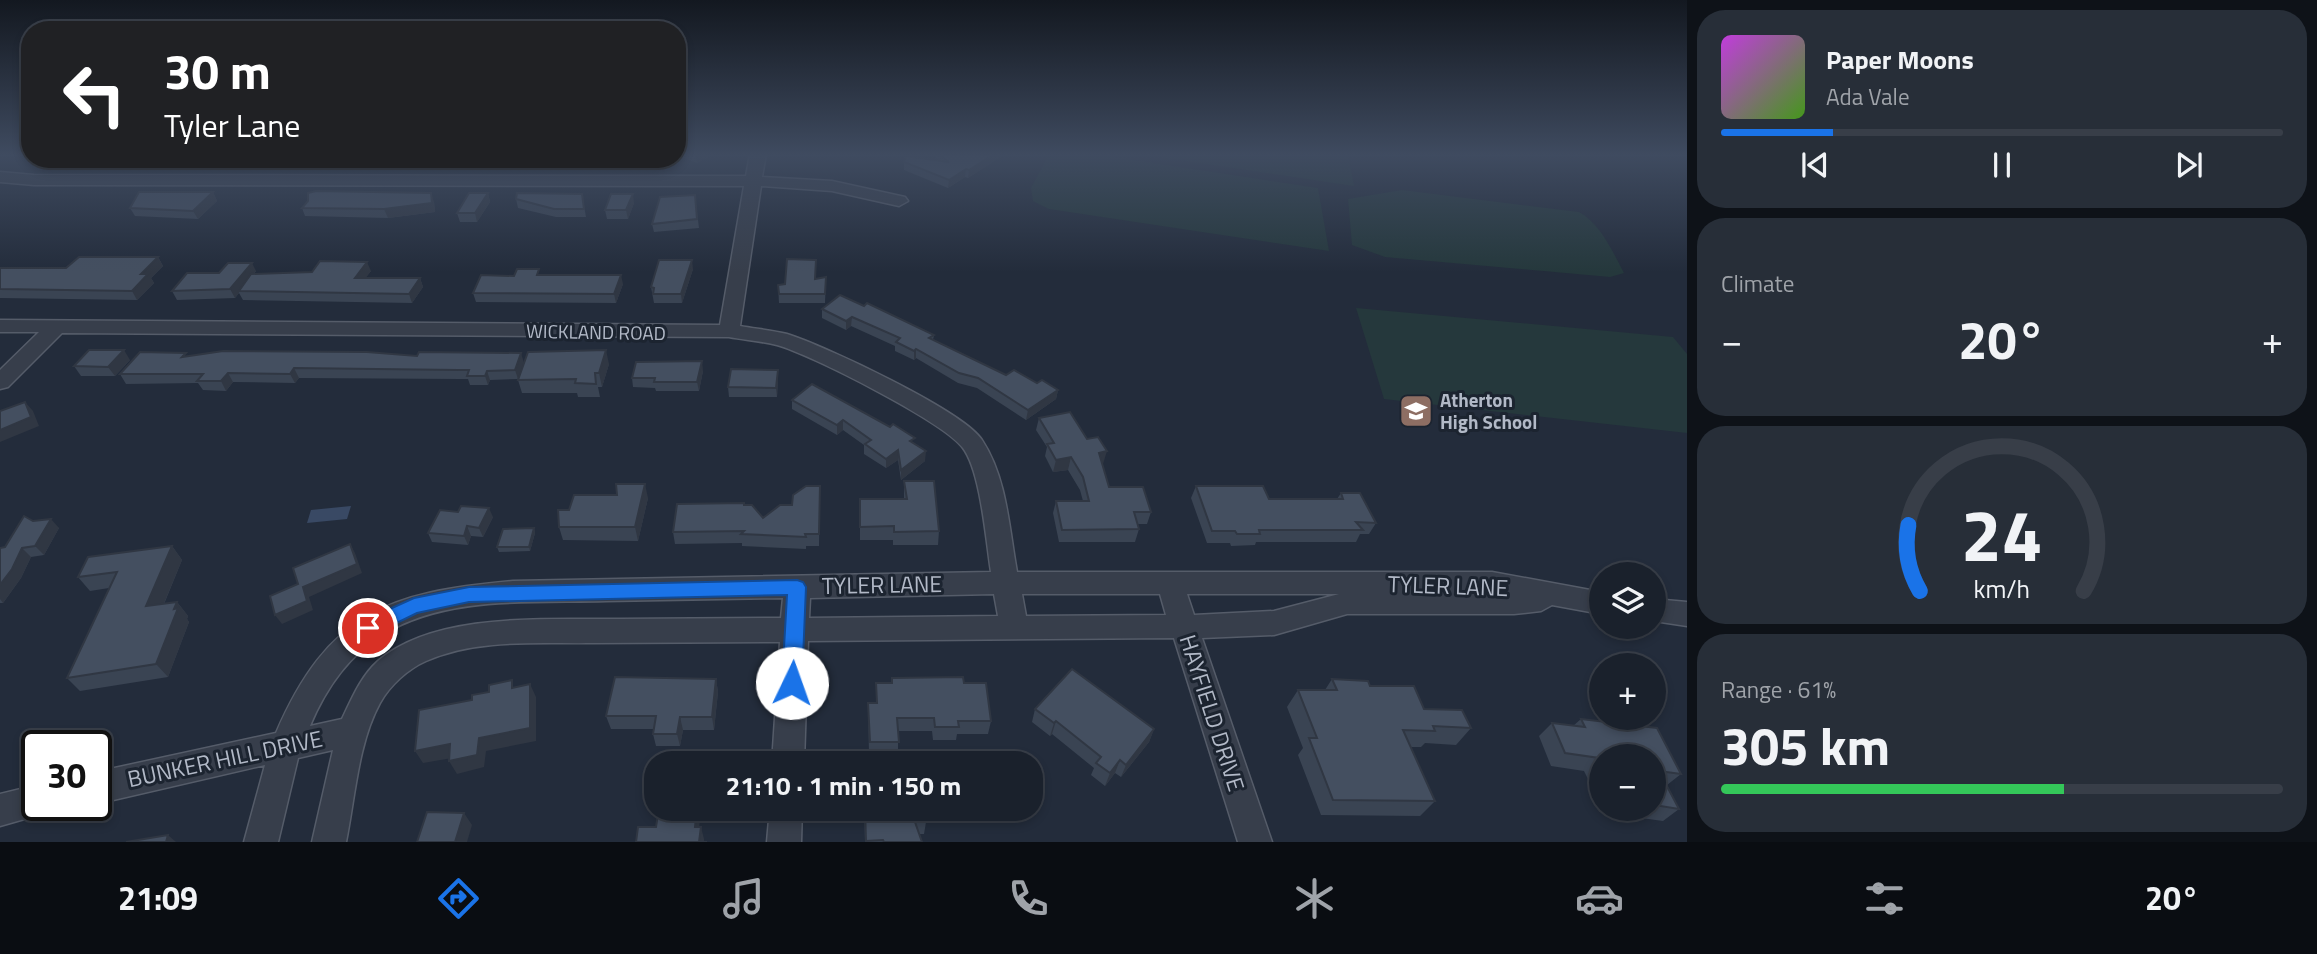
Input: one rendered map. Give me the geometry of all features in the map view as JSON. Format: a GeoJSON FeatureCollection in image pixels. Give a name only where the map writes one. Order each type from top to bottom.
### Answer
{"type":"FeatureCollection","features":[{"type":"Feature","properties":{"kind":"street"},"geometry":{"type":"LineString","coordinates":[[729,331],[751,193]]}},
{"type":"Feature","properties":{"kind":"street"},"geometry":{"type":"LineString","coordinates":[[865,193],[899,201]]}},
{"type":"Feature","properties":{"kind":"street"},"geometry":{"type":"LineString","coordinates":[[0,344],[9,326]]}},
{"type":"Feature","properties":{"kind":"street","name":"WICKLAND ROAD"},"geometry":{"type":"LineString","coordinates":[[9,326],[729,331],[780,339],[821,353],[866,376],[962,432],[980,453],[986,469],[1014,628]]}},
{"type":"Feature","properties":{"kind":"street"},"geometry":{"type":"LineString","coordinates":[[0,383],[57,326]]}},
{"type":"Feature","properties":{"kind":"street","name":"TYLER LANE"},"geometry":{"type":"LineString","coordinates":[[261,842],[276,794],[286,745],[322,672],[347,644],[368,628],[414,606],[469,594],[1007,583],[1492,583],[1589,601]]}},
{"type":"Feature","properties":{"kind":"street","name":"HAYFIELD DRIVE"},"geometry":{"type":"LineString","coordinates":[[1170,584],[1255,842]]}},
{"type":"Feature","properties":{"kind":"street"},"geometry":{"type":"LineString","coordinates":[[789,751],[797,587]]}},
{"type":"Feature","properties":{"kind":"street","name":"TYLER LANE"},"geometry":{"type":"LineString","coordinates":[[329,842],[354,731],[368,691],[383,673],[416,650],[476,635],[1274,624],[1347,603],[1514,603],[1561,597]]}},
{"type":"Feature","properties":{"kind":"street"},"geometry":{"type":"LineString","coordinates":[[1666,611],[1687,614]]}},
{"type":"Feature","properties":{"kind":"street","name":"BUNKER HILL DRIVE"},"geometry":{"type":"LineString","coordinates":[[112,784],[354,731]]}},
{"type":"Feature","properties":{"kind":"street"},"geometry":{"type":"LineString","coordinates":[[0,810],[21,805]]}},
{"type":"Feature","properties":{"kind":"street"},"geometry":{"type":"LineString","coordinates":[[784,842],[785,821]]}},
{"type":"Feature","properties":{"kind":"green space"},"geometry":{"type":"Polygon","coordinates":[[[1032,193],[1319,193],[1329,251],[1049,209],[1033,201],[1032,193]]]}},
{"type":"Feature","properties":{"kind":"green space"},"geometry":{"type":"Polygon","coordinates":[[[1382,193],[1428,193],[1579,212],[1600,231],[1624,273],[1610,277],[1385,257],[1352,245],[1348,199],[1382,193]]]}},
{"type":"Feature","properties":{"kind":"green space"},"geometry":{"type":"Polygon","coordinates":[[[1356,308],[1673,337],[1687,354],[1687,433],[1384,399],[1356,308]]]}},
{"type":"Feature","properties":{"kind":"water"},"geometry":{"type":"Polygon","coordinates":[[[351,506],[347,519],[307,523],[311,510],[351,506]]]}},
{"type":"Feature","properties":{"kind":"building"},"geometry":{"type":"Polygon","coordinates":[[[138,193],[212,193],[193,211],[130,208],[138,193]]]}},
{"type":"Feature","properties":{"kind":"building"},"geometry":{"type":"Polygon","coordinates":[[[308,193],[431,193],[432,203],[384,209],[302,208],[308,201],[308,193]]]}},
{"type":"Feature","properties":{"kind":"building"},"geometry":{"type":"Polygon","coordinates":[[[469,193],[488,193],[475,213],[457,213],[469,193]]]}},
{"type":"Feature","properties":{"kind":"building"},"geometry":{"type":"Polygon","coordinates":[[[517,193],[582,194],[584,209],[554,209],[516,199],[517,193]]]}},
{"type":"Feature","properties":{"kind":"building"},"geometry":{"type":"Polygon","coordinates":[[[611,194],[633,194],[626,210],[605,210],[611,194]]]}},
{"type":"Feature","properties":{"kind":"building"},"geometry":{"type":"Polygon","coordinates":[[[695,195],[697,219],[652,224],[660,197],[695,195]]]}},
{"type":"Feature","properties":{"kind":"building"},"geometry":{"type":"Polygon","coordinates":[[[79,257],[158,257],[141,274],[148,274],[132,291],[0,289],[0,268],[66,268],[79,257]]]}},
{"type":"Feature","properties":{"kind":"building"},"geometry":{"type":"Polygon","coordinates":[[[787,259],[816,260],[815,279],[826,277],[825,294],[779,294],[778,285],[785,284],[787,259]]]}},
{"type":"Feature","properties":{"kind":"building"},"geometry":{"type":"Polygon","coordinates":[[[659,260],[692,260],[681,294],[653,294],[654,288],[651,287],[659,260]]]}},
{"type":"Feature","properties":{"kind":"building"},"geometry":{"type":"Polygon","coordinates":[[[320,261],[367,262],[355,278],[420,278],[409,294],[239,291],[251,274],[312,272],[320,261]]]}},
{"type":"Feature","properties":{"kind":"building"},"geometry":{"type":"Polygon","coordinates":[[[228,263],[252,263],[230,289],[172,291],[187,273],[219,273],[228,263]]]}},
{"type":"Feature","properties":{"kind":"building"},"geometry":{"type":"Polygon","coordinates":[[[517,269],[539,269],[537,275],[621,275],[614,294],[473,293],[481,275],[514,276],[517,269]]]}},
{"type":"Feature","properties":{"kind":"building"},"geometry":{"type":"Polygon","coordinates":[[[840,295],[864,306],[867,303],[934,335],[929,338],[1006,375],[1014,370],[1037,383],[1042,380],[1058,390],[1028,410],[978,378],[959,373],[916,349],[914,351],[896,342],[900,338],[852,317],[846,321],[822,309],[840,295]]]}},
{"type":"Feature","properties":{"kind":"building"},"geometry":{"type":"Polygon","coordinates":[[[89,350],[124,350],[108,367],[74,366],[89,350]]]}},
{"type":"Feature","properties":{"kind":"building"},"geometry":{"type":"Polygon","coordinates":[[[606,350],[599,373],[595,373],[596,384],[575,383],[576,379],[518,380],[528,352],[606,350]]]}},
{"type":"Feature","properties":{"kind":"building"},"geometry":{"type":"Polygon","coordinates":[[[223,351],[367,352],[417,356],[419,352],[521,353],[515,370],[487,371],[485,376],[467,376],[469,370],[294,368],[290,374],[228,373],[221,381],[197,381],[203,374],[120,374],[140,352],[186,353],[182,357],[223,351]]]}},
{"type":"Feature","properties":{"kind":"building"},"geometry":{"type":"Polygon","coordinates":[[[702,361],[697,382],[654,382],[655,378],[632,378],[636,362],[702,361]]]}},
{"type":"Feature","properties":{"kind":"building"},"geometry":{"type":"Polygon","coordinates":[[[731,369],[778,370],[776,388],[728,387],[731,369]]]}},
{"type":"Feature","properties":{"kind":"building"},"geometry":{"type":"Polygon","coordinates":[[[812,384],[890,427],[893,424],[915,438],[910,441],[926,451],[901,470],[898,450],[886,459],[865,444],[871,440],[843,420],[837,425],[792,400],[812,384]]]}},
{"type":"Feature","properties":{"kind":"building"},"geometry":{"type":"Polygon","coordinates":[[[25,402],[31,417],[0,430],[0,411],[25,402]]]}},
{"type":"Feature","properties":{"kind":"building"},"geometry":{"type":"Polygon","coordinates":[[[1070,412],[1087,439],[1098,437],[1107,451],[1099,453],[1109,487],[1143,487],[1151,512],[1134,512],[1139,529],[1062,530],[1056,501],[1089,501],[1083,477],[1071,457],[1056,460],[1047,444],[1054,443],[1039,418],[1070,412]]]}},
{"type":"Feature","properties":{"kind":"building"},"geometry":{"type":"Polygon","coordinates":[[[904,481],[934,481],[939,531],[894,532],[894,526],[860,527],[860,499],[907,499],[904,481]]]}},
{"type":"Feature","properties":{"kind":"building"},"geometry":{"type":"Polygon","coordinates":[[[616,484],[645,484],[635,527],[559,527],[558,510],[569,510],[574,495],[617,495],[616,484]]]}},
{"type":"Feature","properties":{"kind":"building"},"geometry":{"type":"Polygon","coordinates":[[[806,486],[820,486],[819,534],[805,534],[806,537],[741,534],[744,531],[673,532],[677,504],[744,503],[752,505],[763,518],[780,505],[792,505],[793,495],[806,486]]]}},
{"type":"Feature","properties":{"kind":"building"},"geometry":{"type":"Polygon","coordinates":[[[1196,486],[1263,486],[1269,499],[1343,499],[1341,493],[1360,493],[1376,523],[1356,522],[1363,530],[1259,530],[1260,534],[1212,531],[1196,486]]]}},
{"type":"Feature","properties":{"kind":"building"},"geometry":{"type":"Polygon","coordinates":[[[461,506],[489,508],[479,528],[467,526],[464,536],[428,533],[440,510],[458,512],[461,506]]]}},
{"type":"Feature","properties":{"kind":"building"},"geometry":{"type":"Polygon","coordinates":[[[24,516],[33,521],[51,519],[35,546],[22,548],[12,569],[0,585],[0,548],[5,547],[24,516]]]}},
{"type":"Feature","properties":{"kind":"building"},"geometry":{"type":"Polygon","coordinates":[[[534,528],[529,547],[497,547],[503,529],[534,528]]]}},
{"type":"Feature","properties":{"kind":"building"},"geometry":{"type":"Polygon","coordinates":[[[350,544],[357,564],[303,587],[307,601],[275,615],[270,596],[298,584],[293,568],[350,544]]]}},
{"type":"Feature","properties":{"kind":"building"},"geometry":{"type":"Polygon","coordinates":[[[172,546],[146,606],[177,602],[174,609],[178,608],[156,664],[67,678],[117,572],[78,577],[88,557],[172,546]]]}},
{"type":"Feature","properties":{"kind":"building"},"geometry":{"type":"Polygon","coordinates":[[[1072,669],[1154,729],[1126,765],[1120,760],[1110,773],[1096,763],[1101,757],[1056,721],[1054,723],[1035,709],[1072,669]]]}},
{"type":"Feature","properties":{"kind":"building"},"geometry":{"type":"Polygon","coordinates":[[[615,677],[716,679],[712,717],[680,717],[677,734],[653,734],[656,716],[606,716],[615,677]]]}},
{"type":"Feature","properties":{"kind":"building"},"geometry":{"type":"Polygon","coordinates":[[[963,677],[964,683],[986,683],[991,721],[958,721],[959,727],[935,727],[934,718],[897,718],[899,742],[870,742],[868,703],[877,703],[876,683],[892,683],[892,678],[963,677]]]}},
{"type":"Feature","properties":{"kind":"building"},"geometry":{"type":"Polygon","coordinates":[[[1332,679],[1368,681],[1370,686],[1414,686],[1424,709],[1462,710],[1471,728],[1433,726],[1435,731],[1403,730],[1435,801],[1333,800],[1309,738],[1317,738],[1298,690],[1337,690],[1332,679]]]}},
{"type":"Feature","properties":{"kind":"building"},"geometry":{"type":"Polygon","coordinates":[[[512,680],[512,688],[530,684],[530,728],[479,738],[477,755],[449,761],[450,744],[415,751],[419,710],[472,700],[472,695],[489,692],[489,685],[512,680]]]}},
{"type":"Feature","properties":{"kind":"building"},"geometry":{"type":"Polygon","coordinates":[[[1581,719],[1589,720],[1589,730],[1658,730],[1665,744],[1589,744],[1589,757],[1565,753],[1552,723],[1585,727],[1581,719]]]}},
{"type":"Feature","properties":{"kind":"building"},"geometry":{"type":"Polygon","coordinates":[[[1666,745],[1681,774],[1666,772],[1666,745]]]}},
{"type":"Feature","properties":{"kind":"building"},"geometry":{"type":"Polygon","coordinates":[[[1666,784],[1679,809],[1666,807],[1666,784]]]}},
{"type":"Feature","properties":{"kind":"building"},"geometry":{"type":"Polygon","coordinates":[[[427,812],[464,813],[455,842],[417,842],[427,812]]]}},
{"type":"Feature","properties":{"kind":"building"},"geometry":{"type":"Polygon","coordinates":[[[657,821],[696,821],[695,827],[701,827],[699,842],[636,842],[638,827],[656,827],[657,821]]]}},
{"type":"Feature","properties":{"kind":"building"},"geometry":{"type":"Polygon","coordinates":[[[865,821],[926,821],[915,822],[922,842],[866,841],[865,821]]]}},
{"type":"Feature","properties":{"kind":"building"},"geometry":{"type":"Polygon","coordinates":[[[168,835],[166,842],[126,842],[168,835]]]}},
{"type":"Feature","properties":{"kind":"place","name":"Atherton High School"},"geometry":{"type":"Point","coordinates":[1416,411]}},
{"type":"Feature","properties":{"kind":"route"},"geometry":{"type":"LineString","coordinates":[[368,628],[414,606],[469,594],[797,587],[792,683]]}}]}
